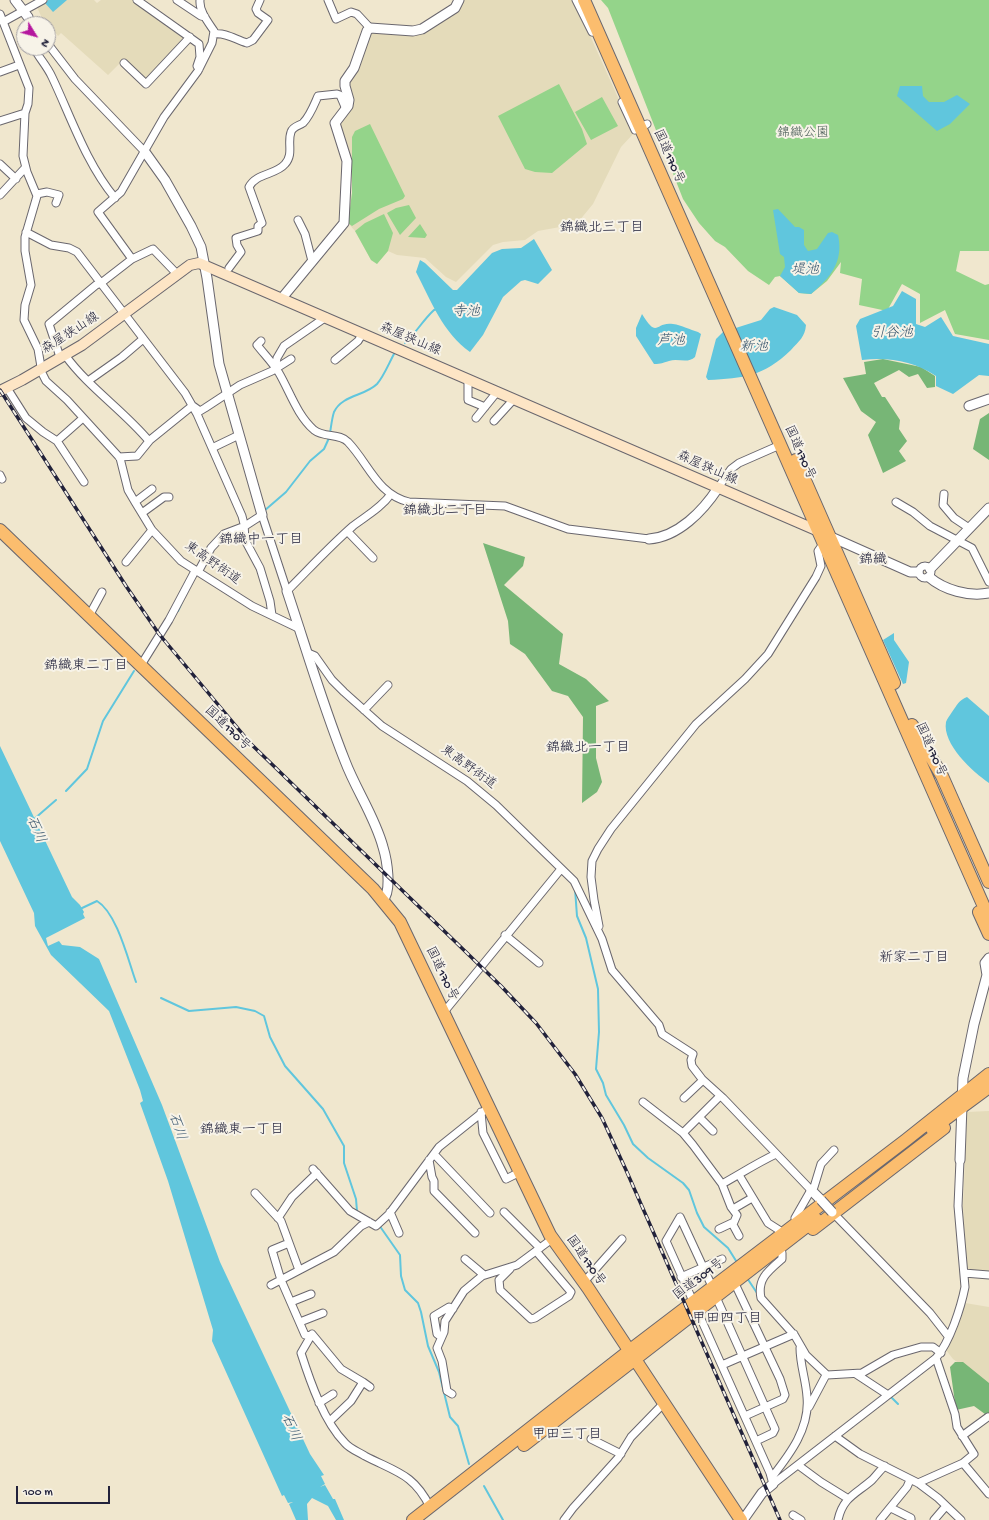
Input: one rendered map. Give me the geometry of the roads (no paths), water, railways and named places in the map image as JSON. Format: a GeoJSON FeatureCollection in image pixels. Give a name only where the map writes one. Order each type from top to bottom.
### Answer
{"type":"FeatureCollection","features":[{"type":"Feature","properties":{"kind":"highway","name":"国道170号"},"geometry":{"type":"LineString","coordinates":[[584,0],[732,325],[826,540],[912,744],[989,918]]}},
{"type":"Feature","properties":{"kind":"highway","name":"国道170号"},"geometry":{"type":"LineString","coordinates":[[592,0],[641,127]]}},
{"type":"Feature","properties":{"kind":"highway","name":"国道170号"},"geometry":{"type":"LineString","coordinates":[[755,378],[780,445],[818,531],[826,540],[912,725],[989,899]]}},
{"type":"Feature","properties":{"kind":"highway","name":"国道170号"},"geometry":{"type":"LineString","coordinates":[[0,530],[382,900],[400,922],[444,1012],[485,1110],[520,1172],[552,1239],[584,1282],[663,1404],[742,1520]]}},
{"type":"Feature","properties":{"kind":"highway"},"geometry":{"type":"LineString","coordinates":[[912,725],[942,776],[989,882]]}},
{"type":"Feature","properties":{"kind":"highway"},"geometry":{"type":"LineString","coordinates":[[912,744],[914,762],[922,783],[989,934]]}},
{"type":"Feature","properties":{"kind":"highway","name":"国道309号"},"geometry":{"type":"LineString","coordinates":[[632,1356],[671,1319],[694,1303],[989,1074]]}},
{"type":"Feature","properties":{"kind":"highway","name":"国道309号"},"geometry":{"type":"LineString","coordinates":[[413,1520],[428,1514],[632,1356],[694,1303],[716,1297],[912,1144],[989,1087]]}},
{"type":"Feature","properties":{"kind":"highway"},"geometry":{"type":"LineString","coordinates":[[716,1297],[732,1292],[834,1214],[949,1123],[962,1107]]}},
{"type":"Feature","properties":{"kind":"highway"},"geometry":{"type":"LineString","coordinates":[[694,1303],[710,1282],[795,1218],[817,1196],[934,1111],[943,1111]]}},
{"type":"Feature","properties":{"kind":"main road","name":"森屋狭山線"},"geometry":{"type":"LineString","coordinates":[[4,390],[42,369],[92,338],[177,274],[196,262],[204,264],[818,531]]}},
{"type":"Feature","properties":{"kind":"street"},"geometry":{"type":"LineString","coordinates":[[14,0],[26,14]]}},
{"type":"Feature","properties":{"kind":"street"},"geometry":{"type":"LineString","coordinates":[[3,22],[26,14],[43,0]]}},
{"type":"Feature","properties":{"kind":"street"},"geometry":{"type":"LineString","coordinates":[[137,0],[147,9],[199,44],[200,57],[197,66],[199,69]]}},
{"type":"Feature","properties":{"kind":"street"},"geometry":{"type":"LineString","coordinates":[[176,0],[200,16],[205,17]]}},
{"type":"Feature","properties":{"kind":"street"},"geometry":{"type":"LineString","coordinates":[[132,259],[98,212],[116,198],[121,192],[164,117],[199,69],[212,43],[214,31],[205,17],[200,5],[200,0]]}},
{"type":"Feature","properties":{"kind":"street"},"geometry":{"type":"LineString","coordinates":[[214,34],[220,33],[250,42],[268,20],[258,13],[256,9],[258,0]]}},
{"type":"Feature","properties":{"kind":"street"},"geometry":{"type":"LineString","coordinates":[[328,0],[336,19],[351,12],[357,14],[370,28],[413,31],[422,29],[455,8],[459,0]]}},
{"type":"Feature","properties":{"kind":"street"},"geometry":{"type":"LineString","coordinates":[[576,0],[641,127]]}},
{"type":"Feature","properties":{"kind":"street"},"geometry":{"type":"LineString","coordinates":[[0,14],[29,88],[28,104],[25,114],[23,145],[26,168],[37,194],[46,192],[59,195],[56,203]]}},
{"type":"Feature","properties":{"kind":"street"},"geometry":{"type":"LineString","coordinates":[[282,298],[344,223],[347,192],[347,161],[335,123],[346,109],[350,100],[345,86],[345,81],[354,68],[367,31],[370,28]]}},
{"type":"Feature","properties":{"kind":"street"},"geometry":{"type":"LineString","coordinates":[[124,63],[146,84],[190,37]]}},
{"type":"Feature","properties":{"kind":"street"},"geometry":{"type":"LineString","coordinates":[[56,54],[75,79],[145,152],[165,180],[201,247],[219,364],[262,515],[300,629]]}},
{"type":"Feature","properties":{"kind":"street"},"geometry":{"type":"LineString","coordinates":[[39,56],[52,76],[87,155],[107,188],[116,198]]}},
{"type":"Feature","properties":{"kind":"street"},"geometry":{"type":"LineString","coordinates":[[0,72],[19,64]]}},
{"type":"Feature","properties":{"kind":"street"},"geometry":{"type":"LineString","coordinates":[[229,268],[241,252],[237,245],[236,238],[258,231],[258,226],[262,223],[249,187],[251,184],[261,177],[279,170],[288,161],[291,151],[291,131],[304,122],[318,96],[333,94],[340,95],[346,109]]}},
{"type":"Feature","properties":{"kind":"street"},"geometry":{"type":"LineString","coordinates":[[0,121],[25,114]]}},
{"type":"Feature","properties":{"kind":"street"},"geometry":{"type":"LineString","coordinates":[[0,164],[16,179]]}},
{"type":"Feature","properties":{"kind":"street"},"geometry":{"type":"LineString","coordinates":[[0,196],[26,168]]}},
{"type":"Feature","properties":{"kind":"street","name":"東高野街道"},"geometry":{"type":"LineString","coordinates":[[37,194],[26,232],[24,251],[31,285],[25,305],[24,320],[38,349],[46,381],[119,457],[128,490],[152,530],[181,561],[246,603],[300,629],[308,653],[315,656],[332,680],[364,710],[395,735],[467,781],[496,805],[574,881],[600,935]]}},
{"type":"Feature","properties":{"kind":"street"},"geometry":{"type":"LineString","coordinates":[[298,220],[305,234],[312,261]]}},
{"type":"Feature","properties":{"kind":"street"},"geometry":{"type":"LineString","coordinates":[[26,232],[51,245],[69,248],[77,252],[123,314],[153,350],[192,406],[242,516],[245,540],[260,568],[264,579],[272,615]]}},
{"type":"Feature","properties":{"kind":"street"},"geometry":{"type":"LineString","coordinates":[[149,440],[138,427],[63,356],[49,324],[132,259],[153,249],[177,274]]}},
{"type":"Feature","properties":{"kind":"street"},"geometry":{"type":"LineString","coordinates":[[275,369],[277,358],[284,346],[326,317]]}},
{"type":"Feature","properties":{"kind":"street"},"geometry":{"type":"LineString","coordinates":[[335,360],[358,341],[362,333]]}},
{"type":"Feature","properties":{"kind":"street"},"geometry":{"type":"LineString","coordinates":[[88,381],[122,357],[143,339]]}},
{"type":"Feature","properties":{"kind":"street"},"geometry":{"type":"LineString","coordinates":[[257,345],[275,369],[294,404],[314,429],[318,433],[348,441],[377,482],[391,494],[409,502],[505,506],[568,529],[649,539],[664,536],[692,519],[706,506],[731,469],[739,463],[780,445]]}},
{"type":"Feature","properties":{"kind":"street"},"geometry":{"type":"LineString","coordinates":[[192,406],[200,411],[250,380],[275,369],[291,358]]}},
{"type":"Feature","properties":{"kind":"street"},"geometry":{"type":"LineString","coordinates":[[468,379],[468,400],[485,407]]}},
{"type":"Feature","properties":{"kind":"street"},"geometry":{"type":"LineString","coordinates":[[4,390],[26,418],[57,441],[84,482]]}},
{"type":"Feature","properties":{"kind":"street"},"geometry":{"type":"LineString","coordinates":[[476,418],[497,392]]}},
{"type":"Feature","properties":{"kind":"street"},"geometry":{"type":"LineString","coordinates":[[970,406],[989,398]]}},
{"type":"Feature","properties":{"kind":"street"},"geometry":{"type":"LineString","coordinates":[[494,421],[514,399]]}},
{"type":"Feature","properties":{"kind":"street"},"geometry":{"type":"LineString","coordinates":[[119,457],[137,456],[149,440],[192,406]]}},
{"type":"Feature","properties":{"kind":"street"},"geometry":{"type":"LineString","coordinates":[[57,441],[83,418]]}},
{"type":"Feature","properties":{"kind":"street"},"geometry":{"type":"LineString","coordinates":[[212,448],[239,435]]}},
{"type":"Feature","properties":{"kind":"street"},"geometry":{"type":"LineString","coordinates":[[135,502],[152,489]]}},
{"type":"Feature","properties":{"kind":"street"},"geometry":{"type":"LineString","coordinates":[[287,591],[316,561],[348,532],[371,514],[391,494]]}},
{"type":"Feature","properties":{"kind":"street"},"geometry":{"type":"LineString","coordinates":[[944,494],[943,505],[954,518],[969,528]]}},
{"type":"Feature","properties":{"kind":"street"},"geometry":{"type":"LineString","coordinates":[[142,513],[164,497],[170,497]]}},
{"type":"Feature","properties":{"kind":"street"},"geometry":{"type":"LineString","coordinates":[[896,502],[930,526],[967,544],[975,551],[989,582]]}},
{"type":"Feature","properties":{"kind":"street"},"geometry":{"type":"LineString","coordinates":[[948,1336],[930,1313],[720,1096],[702,1080],[692,1066],[690,1060],[692,1054],[662,1034],[659,1025],[612,970],[607,951],[600,935],[592,889],[594,855],[611,829],[692,728],[744,679],[774,645],[816,577],[821,566],[818,551],[826,540],[910,572],[918,572],[921,577],[929,573],[958,539],[989,508]]}},
{"type":"Feature","properties":{"kind":"street"},"geometry":{"type":"LineString","coordinates":[[141,665],[211,548],[230,530],[244,526],[262,515]]}},
{"type":"Feature","properties":{"kind":"street"},"geometry":{"type":"LineString","coordinates":[[126,562],[152,530]]}},
{"type":"Feature","properties":{"kind":"street"},"geometry":{"type":"LineString","coordinates":[[348,532],[373,558]]}},
{"type":"Feature","properties":{"kind":"street"},"geometry":{"type":"LineString","coordinates":[[929,573],[936,583],[968,594],[989,593]]}},
{"type":"Feature","properties":{"kind":"street"},"geometry":{"type":"LineString","coordinates":[[89,616],[102,592]]}},
{"type":"Feature","properties":{"kind":"street"},"geometry":{"type":"LineString","coordinates":[[308,653],[345,762],[384,848],[387,864],[388,892],[382,900]]}},
{"type":"Feature","properties":{"kind":"street"},"geometry":{"type":"LineString","coordinates":[[364,710],[388,685]]}},
{"type":"Feature","properties":{"kind":"street"},"geometry":{"type":"LineString","coordinates":[[444,1012],[505,935],[561,869]]}},
{"type":"Feature","properties":{"kind":"street"},"geometry":{"type":"LineString","coordinates":[[505,935],[539,963]]}},
{"type":"Feature","properties":{"kind":"street"},"geometry":{"type":"LineString","coordinates":[[772,1481],[798,1465],[938,1355],[948,1336],[962,1300],[965,1287],[958,1206],[964,1078],[970,1043],[987,975],[985,963],[989,958]]}},
{"type":"Feature","properties":{"kind":"street"},"geometry":{"type":"LineString","coordinates":[[684,1098],[702,1080]]}},
{"type":"Feature","properties":{"kind":"street"},"geometry":{"type":"LineString","coordinates":[[682,1133],[720,1096]]}},
{"type":"Feature","properties":{"kind":"street"},"geometry":{"type":"LineString","coordinates":[[643,1102],[682,1133],[722,1184],[737,1214],[734,1222],[719,1229]]}},
{"type":"Feature","properties":{"kind":"street"},"geometry":{"type":"LineString","coordinates":[[278,1218],[292,1198],[315,1171],[350,1211],[376,1226],[379,1225],[434,1154],[450,1137],[485,1110]]}},
{"type":"Feature","properties":{"kind":"street"},"geometry":{"type":"LineString","coordinates":[[699,1117],[713,1131]]}},
{"type":"Feature","properties":{"kind":"street"},"geometry":{"type":"LineString","coordinates":[[817,1196],[814,1187],[821,1164],[834,1150]]}},
{"type":"Feature","properties":{"kind":"street"},"geometry":{"type":"LineString","coordinates":[[434,1154],[490,1213]]}},
{"type":"Feature","properties":{"kind":"street"},"geometry":{"type":"LineString","coordinates":[[722,1184],[739,1175],[747,1168],[776,1154]]}},
{"type":"Feature","properties":{"kind":"street"},"geometry":{"type":"LineString","coordinates":[[429,1160],[434,1181],[434,1191],[475,1233]]}},
{"type":"Feature","properties":{"kind":"street"},"geometry":{"type":"LineString","coordinates":[[739,1175],[768,1223],[779,1230]]}},
{"type":"Feature","properties":{"kind":"street"},"geometry":{"type":"LineString","coordinates":[[255,1193],[281,1221],[299,1270]]}},
{"type":"Feature","properties":{"kind":"street"},"geometry":{"type":"LineString","coordinates":[[734,1209],[752,1198]]}},
{"type":"Feature","properties":{"kind":"street"},"geometry":{"type":"LineString","coordinates":[[390,1212],[399,1232]]}},
{"type":"Feature","properties":{"kind":"street"},"geometry":{"type":"LineString","coordinates":[[504,1212],[538,1250],[571,1292],[569,1296],[535,1318],[531,1319],[500,1290],[499,1280],[512,1267]]}},
{"type":"Feature","properties":{"kind":"street"},"geometry":{"type":"LineString","coordinates":[[710,1282],[680,1217],[666,1241],[745,1416],[772,1481]]}},
{"type":"Feature","properties":{"kind":"street"},"geometry":{"type":"LineString","coordinates":[[271,1285],[334,1252],[361,1226],[369,1222]]}},
{"type":"Feature","properties":{"kind":"street"},"geometry":{"type":"LineString","coordinates":[[732,1223],[738,1236]]}},
{"type":"Feature","properties":{"kind":"street"},"geometry":{"type":"LineString","coordinates":[[452,1394],[447,1391],[442,1361],[437,1348],[444,1332],[445,1322],[464,1290],[484,1275],[517,1265],[552,1239]]}},
{"type":"Feature","properties":{"kind":"street"},"geometry":{"type":"LineString","coordinates":[[584,1282],[622,1239]]}},
{"type":"Feature","properties":{"kind":"street"},"geometry":{"type":"LineString","coordinates":[[289,1243],[272,1250],[281,1280],[305,1336],[311,1336],[312,1334],[341,1368],[370,1387]]}},
{"type":"Feature","properties":{"kind":"street"},"geometry":{"type":"LineString","coordinates":[[782,1253],[782,1259],[768,1271],[760,1282],[761,1298],[794,1334],[806,1355],[826,1375],[866,1372],[893,1355],[911,1349],[929,1346],[933,1347],[938,1355],[957,1427],[974,1454],[962,1463],[918,1483]]}},
{"type":"Feature","properties":{"kind":"street"},"geometry":{"type":"LineString","coordinates":[[465,1259],[484,1275]]}},
{"type":"Feature","properties":{"kind":"street"},"geometry":{"type":"LineString","coordinates":[[681,1277],[722,1259]]}},
{"type":"Feature","properties":{"kind":"street"},"geometry":{"type":"LineString","coordinates":[[964,1273],[989,1275]]}},
{"type":"Feature","properties":{"kind":"street"},"geometry":{"type":"LineString","coordinates":[[737,1288],[780,1379],[785,1395],[783,1399],[745,1416]]}},
{"type":"Feature","properties":{"kind":"street"},"geometry":{"type":"LineString","coordinates":[[291,1302],[311,1294]]}},
{"type":"Feature","properties":{"kind":"street"},"geometry":{"type":"LineString","coordinates":[[716,1297],[775,1429],[773,1433],[756,1441]]}},
{"type":"Feature","properties":{"kind":"street"},"geometry":{"type":"LineString","coordinates":[[441,1337],[437,1334],[434,1316],[449,1307],[453,1308]]}},
{"type":"Feature","properties":{"kind":"street"},"geometry":{"type":"LineString","coordinates":[[300,1322],[323,1313]]}},
{"type":"Feature","properties":{"kind":"street"},"geometry":{"type":"LineString","coordinates":[[722,1365],[794,1334]]}},
{"type":"Feature","properties":{"kind":"street"},"geometry":{"type":"LineString","coordinates":[[311,1336],[301,1353],[309,1380],[320,1403],[344,1443],[405,1475],[416,1484],[428,1514]]}},
{"type":"Feature","properties":{"kind":"street"},"geometry":{"type":"LineString","coordinates":[[800,1346],[800,1364],[807,1395],[808,1409]]}},
{"type":"Feature","properties":{"kind":"street"},"geometry":{"type":"LineString","coordinates":[[854,1373],[888,1395]]}},
{"type":"Feature","properties":{"kind":"street"},"geometry":{"type":"LineString","coordinates":[[742,1520],[772,1481],[795,1446],[808,1409],[826,1375]]}},
{"type":"Feature","properties":{"kind":"street"},"geometry":{"type":"LineString","coordinates":[[330,1421],[351,1401],[363,1382]]}},
{"type":"Feature","properties":{"kind":"street"},"geometry":{"type":"LineString","coordinates":[[320,1403],[332,1394]]}},
{"type":"Feature","properties":{"kind":"street"},"geometry":{"type":"LineString","coordinates":[[564,1520],[621,1454],[631,1437],[663,1404]]}},
{"type":"Feature","properties":{"kind":"street"},"geometry":{"type":"LineString","coordinates":[[962,1436],[988,1417]]}},
{"type":"Feature","properties":{"kind":"street"},"geometry":{"type":"LineString","coordinates":[[835,1436],[860,1454],[918,1483],[961,1520]]}},
{"type":"Feature","properties":{"kind":"street"},"geometry":{"type":"LineString","coordinates":[[591,1439],[621,1454]]}},
{"type":"Feature","properties":{"kind":"street"},"geometry":{"type":"LineString","coordinates":[[962,1463],[989,1494]]}},
{"type":"Feature","properties":{"kind":"street"},"geometry":{"type":"LineString","coordinates":[[798,1465],[821,1482],[848,1498]]}},
{"type":"Feature","properties":{"kind":"street"},"geometry":{"type":"LineString","coordinates":[[838,1520],[840,1510],[848,1498],[872,1480],[885,1466]]}},
{"type":"Feature","properties":{"kind":"street"},"geometry":{"type":"LineString","coordinates":[[880,1520],[907,1487],[910,1480]]}},
{"type":"Feature","properties":{"kind":"street"},"geometry":{"type":"LineString","coordinates":[[934,1520],[946,1506]]}},
{"type":"Feature","properties":{"kind":"street"},"geometry":{"type":"LineString","coordinates":[[891,1508],[911,1518],[911,1520]]}},
{"type":"Feature","properties":{"kind":"street"},"geometry":{"type":"LineString","coordinates":[[793,1515],[801,1520]]}},
{"type":"Feature","properties":{"kind":"water"},"geometry":{"type":"Polygon","coordinates":[[[48,0],[67,0],[53,12],[45,3],[48,0]]]}},
{"type":"Feature","properties":{"kind":"water"},"geometry":{"type":"Polygon","coordinates":[[[900,86],[922,86],[923,96],[929,102],[944,102],[957,95],[970,104],[950,124],[937,131],[897,96],[900,86]]]}},
{"type":"Feature","properties":{"kind":"water","name":"堤池"},"geometry":{"type":"Polygon","coordinates":[[[778,209],[795,227],[799,227],[804,230],[804,245],[808,251],[817,249],[828,233],[832,232],[838,235],[839,253],[834,269],[824,282],[811,294],[799,293],[780,276],[785,267],[784,257],[780,254],[773,210],[778,209]]]}},
{"type":"Feature","properties":{"kind":"water","name":"寺池"},"geometry":{"type":"Polygon","coordinates":[[[534,239],[552,270],[538,284],[525,280],[521,281],[503,297],[483,335],[470,352],[452,336],[438,316],[416,272],[420,260],[453,290],[457,290],[492,253],[502,249],[521,248],[534,239]]]}},
{"type":"Feature","properties":{"kind":"water","name":"引谷池"},"geometry":{"type":"Polygon","coordinates":[[[902,291],[916,299],[916,324],[925,327],[941,317],[953,336],[989,344],[989,376],[979,375],[953,394],[936,386],[936,376],[919,367],[900,361],[882,359],[862,360],[856,326],[860,319],[893,306],[902,291]]]}},
{"type":"Feature","properties":{"kind":"water","name":"新池"},"geometry":{"type":"Polygon","coordinates":[[[774,307],[797,315],[806,325],[803,336],[797,344],[781,359],[762,371],[743,377],[708,380],[706,377],[716,339],[723,332],[761,320],[770,309],[774,307]]]}},
{"type":"Feature","properties":{"kind":"water","name":"芦池"},"geometry":{"type":"Polygon","coordinates":[[[642,314],[647,322],[654,328],[667,324],[673,324],[683,326],[701,334],[695,357],[686,361],[672,360],[660,364],[654,364],[636,336],[636,328],[642,314]]]}},
{"type":"Feature","properties":{"kind":"water"},"geometry":{"type":"Polygon","coordinates":[[[894,633],[894,640],[909,662],[906,683],[903,684],[883,640],[894,633]]]}},
{"type":"Feature","properties":{"kind":"water"},"geometry":{"type":"Polygon","coordinates":[[[967,697],[989,716],[989,783],[967,765],[960,757],[949,739],[946,730],[946,722],[949,717],[958,703],[967,697]]]}},
{"type":"Feature","properties":{"kind":"water","name":"石川"},"geometry":{"type":"Polygon","coordinates":[[[0,746],[72,897],[80,905],[84,912],[83,914],[85,918],[46,938],[48,946],[59,941],[62,945],[80,947],[99,959],[162,1105],[220,1262],[310,1454],[324,1475],[321,1476],[325,1484],[320,1487],[325,1485],[333,1499],[335,1499],[344,1520],[336,1520],[328,1506],[312,1498],[307,1504],[308,1520],[296,1520],[289,1504],[293,1502],[288,1503],[284,1495],[282,1496],[212,1341],[213,1330],[168,1181],[140,1103],[143,1101],[140,1090],[109,1011],[51,955],[35,926],[34,913],[0,841],[0,746]]]}},
{"type":"Feature","properties":{"kind":"waterway"},"geometry":{"type":"LineString","coordinates":[[405,343],[430,314],[437,309]]}},
{"type":"Feature","properties":{"kind":"waterway"},"geometry":{"type":"LineString","coordinates":[[330,433],[333,414],[338,406],[342,402],[372,388],[377,384],[394,354]]}},
{"type":"Feature","properties":{"kind":"waterway"},"geometry":{"type":"LineString","coordinates":[[264,511],[286,492],[310,461],[324,449],[329,438]]}},
{"type":"Feature","properties":{"kind":"waterway"},"geometry":{"type":"LineString","coordinates":[[178,611],[182,602]]}},
{"type":"Feature","properties":{"kind":"waterway"},"geometry":{"type":"LineString","coordinates":[[66,791],[87,769],[103,721],[134,671]]}},
{"type":"Feature","properties":{"kind":"waterway","name":"石川"},"geometry":{"type":"LineString","coordinates":[[33,820],[56,800]]}},
{"type":"Feature","properties":{"kind":"waterway"},"geometry":{"type":"LineString","coordinates":[[575,889],[577,916],[586,938],[598,989],[599,1032],[596,1069],[603,1083],[606,1095],[624,1125],[633,1144],[648,1158],[683,1183],[689,1190],[697,1213],[704,1227],[728,1248],[738,1264]]}},
{"type":"Feature","properties":{"kind":"waterway"},"geometry":{"type":"LineString","coordinates":[[80,909],[97,901],[104,907],[116,926],[136,982]]}},
{"type":"Feature","properties":{"kind":"waterway"},"geometry":{"type":"LineString","coordinates":[[161,998],[189,1011],[236,1007],[255,1011],[264,1016],[270,1037],[285,1066],[323,1109],[344,1146],[344,1163],[356,1199],[357,1211]]}},
{"type":"Feature","properties":{"kind":"waterway"},"geometry":{"type":"LineString","coordinates":[[379,1225],[400,1255],[401,1276],[405,1290],[418,1303],[428,1346],[439,1372],[450,1417],[458,1426],[469,1464]]}},
{"type":"Feature","properties":{"kind":"waterway"},"geometry":{"type":"LineString","coordinates":[[747,1278],[757,1293]]}},
{"type":"Feature","properties":{"kind":"waterway"},"geometry":{"type":"LineString","coordinates":[[892,1398],[898,1404]]}},
{"type":"Feature","properties":{"kind":"waterway"},"geometry":{"type":"LineString","coordinates":[[484,1486],[503,1520]]}},
{"type":"Feature","properties":{"kind":"railway"},"geometry":{"type":"LineString","coordinates":[[0,390],[126,586],[159,634],[251,744],[501,986],[536,1023],[575,1074],[602,1118],[626,1170],[780,1520]]}},
{"type":"Feature","properties":{"kind":"district","name":"錦織北三丁目"},"geometry":{"type":"Point","coordinates":[602,229]}},
{"type":"Feature","properties":{"kind":"district","name":"錦織北二丁目"},"geometry":{"type":"Point","coordinates":[445,512]}},
{"type":"Feature","properties":{"kind":"district","name":"錦織中一丁目"},"geometry":{"type":"Point","coordinates":[261,541]}},
{"type":"Feature","properties":{"kind":"district","name":"錦織"},"geometry":{"type":"Point","coordinates":[873,561]}},
{"type":"Feature","properties":{"kind":"district","name":"錦織東二丁目"},"geometry":{"type":"Point","coordinates":[86,667]}},
{"type":"Feature","properties":{"kind":"district","name":"錦織北一丁目"},"geometry":{"type":"Point","coordinates":[588,749]}},
{"type":"Feature","properties":{"kind":"district","name":"新家二丁目"},"geometry":{"type":"Point","coordinates":[914,959]}},
{"type":"Feature","properties":{"kind":"district","name":"錦織東一丁目"},"geometry":{"type":"Point","coordinates":[242,1131]}},
{"type":"Feature","properties":{"kind":"district","name":"甲田四丁目"},"geometry":{"type":"Point","coordinates":[727,1320]}},
{"type":"Feature","properties":{"kind":"district","name":"甲田三丁目"},"geometry":{"type":"Point","coordinates":[567,1436]}},
{"type":"Feature","properties":{"kind":"park label","name":"錦織公園"},"geometry":{"type":"Point","coordinates":[803,134]}}]}
